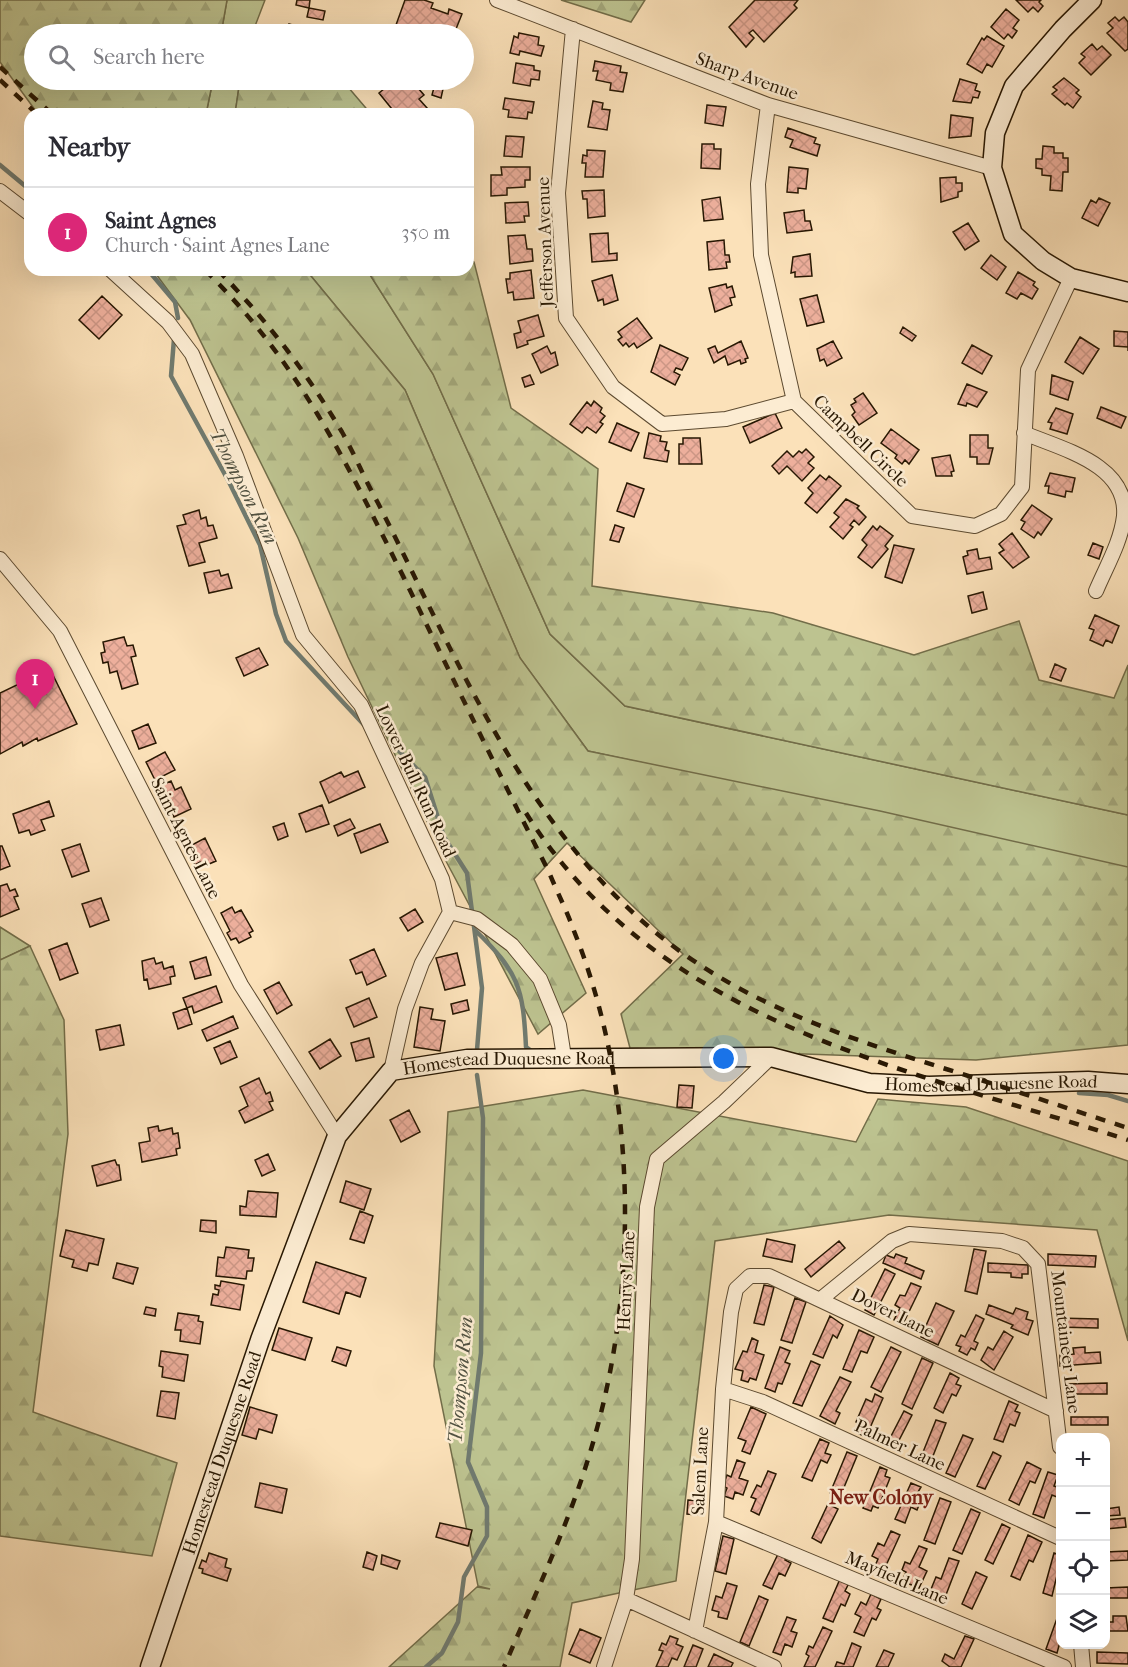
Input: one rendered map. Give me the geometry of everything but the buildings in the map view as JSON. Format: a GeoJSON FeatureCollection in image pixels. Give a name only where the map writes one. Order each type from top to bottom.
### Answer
{"type":"FeatureCollection","features":[{"type":"Feature","properties":{"kind":"street","name":"Sharp Avenue"},"geometry":{"type":"LineString","coordinates":[[497,0],[768,105],[992,168]]}},
{"type":"Feature","properties":{"kind":"street"},"geometry":{"type":"LineString","coordinates":[[1092,0],[1063,29],[1014,86],[994,133],[992,168],[1013,234],[1043,261],[1071,278],[1128,291]]}},
{"type":"Feature","properties":{"kind":"street","name":"Jefferson Avenue"},"geometry":{"type":"LineString","coordinates":[[573,29],[558,192],[566,318],[613,387],[662,424],[726,419],[794,401]]}},
{"type":"Feature","properties":{"kind":"street","name":"Campbell Circle"},"geometry":{"type":"LineString","coordinates":[[768,105],[758,184],[761,255],[794,401],[912,516],[975,526],[1001,513],[1022,487],[1028,370],[1071,278]]}},
{"type":"Feature","properties":{"kind":"street"},"geometry":{"type":"LineString","coordinates":[[0,191],[24,209]]}},
{"type":"Feature","properties":{"kind":"street","name":"Lower Bull Run Road"},"geometry":{"type":"LineString","coordinates":[[118,276],[168,322],[192,354],[236,456],[303,635],[361,705],[442,879],[450,912]]}},
{"type":"Feature","properties":{"kind":"street"},"geometry":{"type":"LineString","coordinates":[[1024,434],[1098,465],[1112,477],[1119,489],[1123,503],[1122,526],[1096,591]]}},
{"type":"Feature","properties":{"kind":"street","name":"Saint Agnes Lane"},"geometry":{"type":"LineString","coordinates":[[0,559],[60,631],[241,985],[336,1136]]}},
{"type":"Feature","properties":{"kind":"street"},"geometry":{"type":"LineString","coordinates":[[391,1071],[405,1010],[422,963],[450,912],[472,918],[512,945],[540,979],[559,1025],[564,1056]]}},
{"type":"Feature","properties":{"kind":"street","name":"Homestead Duquesne Road"},"geometry":{"type":"LineString","coordinates":[[150,1667],[260,1340],[336,1136],[391,1071],[467,1059],[564,1056],[771,1057],[869,1083],[929,1086],[1088,1080],[1128,1084]]}},
{"type":"Feature","properties":{"kind":"street","name":"Henrys Lane"},"geometry":{"type":"LineString","coordinates":[[604,1667],[626,1599],[632,1559],[647,1208],[657,1159],[724,1102],[771,1057]]}},
{"type":"Feature","properties":{"kind":"street","name":"Mountaineer Lane"},"geometry":{"type":"LineString","coordinates":[[821,1299],[891,1240],[909,1234],[1002,1241],[1023,1248],[1038,1263],[1058,1433]]}},
{"type":"Feature","properties":{"kind":"street","name":"Dover Lane"},"geometry":{"type":"LineString","coordinates":[[731,1312],[736,1289],[750,1276],[769,1276],[1056,1411]]}},
{"type":"Feature","properties":{"kind":"street","name":"Salem Lane"},"geometry":{"type":"LineString","coordinates":[[695,1631],[716,1522],[723,1389],[731,1312]]}},
{"type":"Feature","properties":{"kind":"street","name":"Palmer Lane"},"geometry":{"type":"LineString","coordinates":[[723,1389],[763,1402],[1056,1536]]}},
{"type":"Feature","properties":{"kind":"street","name":"Mayfield Lane"},"geometry":{"type":"LineString","coordinates":[[716,1522],[1064,1667]]}},
{"type":"Feature","properties":{"kind":"street"},"geometry":{"type":"LineString","coordinates":[[626,1599],[774,1667]]}},
{"type":"Feature","properties":{"kind":"street"},"geometry":{"type":"LineString","coordinates":[[1081,1649],[1083,1667]]}},
{"type":"Feature","properties":{"kind":"green space"},"geometry":{"type":"Polygon","coordinates":[[[0,0],[227,0],[223,24],[24,24],[24,90],[211,90],[207,108],[34,108],[0,62],[0,0]]]}},
{"type":"Feature","properties":{"kind":"green space"},"geometry":{"type":"Polygon","coordinates":[[[227,0],[265,0],[256,24],[223,24],[227,0]]]}},
{"type":"Feature","properties":{"kind":"green space"},"geometry":{"type":"Polygon","coordinates":[[[561,0],[645,0],[631,22],[561,0]]]}},
{"type":"Feature","properties":{"kind":"green space"},"geometry":{"type":"Polygon","coordinates":[[[211,90],[239,90],[236,108],[207,108],[211,90]]]}},
{"type":"Feature","properties":{"kind":"green space"},"geometry":{"type":"Polygon","coordinates":[[[239,90],[351,90],[366,108],[236,108],[239,90]]]}},
{"type":"Feature","properties":{"kind":"green space"},"geometry":{"type":"Polygon","coordinates":[[[474,262],[511,408],[598,469],[592,586],[773,613],[914,655],[1019,621],[1039,680],[1114,698],[1128,665],[1128,815],[625,706],[550,634],[433,374],[371,276],[474,276],[474,262]]]}},
{"type":"Feature","properties":{"kind":"green space"},"geometry":{"type":"Polygon","coordinates":[[[157,276],[311,276],[405,390],[520,658],[588,751],[880,811],[1128,867],[1128,1045],[976,1060],[630,1048],[621,1014],[683,954],[567,843],[534,879],[586,993],[538,1034],[447,863],[348,657],[298,538],[190,320],[157,276]]]}},
{"type":"Feature","properties":{"kind":"green space"},"geometry":{"type":"Polygon","coordinates":[[[311,276],[371,276],[433,374],[550,634],[625,706],[1128,815],[1128,868],[588,751],[520,658],[405,390],[311,276]]]}},
{"type":"Feature","properties":{"kind":"green space"},"geometry":{"type":"Polygon","coordinates":[[[0,927],[30,946],[0,960],[0,927]]]}},
{"type":"Feature","properties":{"kind":"green space"},"geometry":{"type":"Polygon","coordinates":[[[30,946],[64,1020],[68,1134],[33,1412],[177,1463],[152,1556],[0,1536],[0,960],[30,946]]]}},
{"type":"Feature","properties":{"kind":"green space"},"geometry":{"type":"Polygon","coordinates":[[[583,1090],[856,1142],[878,1099],[966,1107],[1128,1161],[1128,1341],[1097,1230],[889,1215],[715,1241],[676,1581],[572,1603],[560,1667],[389,1667],[477,1587],[490,1589],[478,1586],[434,1366],[448,1112],[583,1090]]]}},
{"type":"Feature","properties":{"kind":"waterway","name":"Thompson Run"},"geometry":{"type":"LineString","coordinates":[[0,165],[24,185]]}},
{"type":"Feature","properties":{"kind":"waterway","name":"Thompson Run"},"geometry":{"type":"LineString","coordinates":[[153,276],[175,302],[178,318]]}},
{"type":"Feature","properties":{"kind":"waterway","name":"Thompson Run"},"geometry":{"type":"LineString","coordinates":[[174,339],[171,376],[229,482],[260,545],[276,614],[286,641],[366,727]]}},
{"type":"Feature","properties":{"kind":"waterway","name":"Thompson Run"},"geometry":{"type":"LineString","coordinates":[[399,751],[425,777],[444,837],[467,873],[482,988],[477,1050]]}},
{"type":"Feature","properties":{"kind":"waterway"},"geometry":{"type":"LineString","coordinates":[[475,930],[501,958],[516,982],[523,1009],[526,1047],[533,1052]]}},
{"type":"Feature","properties":{"kind":"waterway","name":"Thompson Run"},"geometry":{"type":"LineString","coordinates":[[426,1667],[442,1653],[458,1622],[464,1577],[487,1536],[487,1507],[468,1462],[481,1353],[483,1118],[477,1075]]}},
{"type":"Feature","properties":{"kind":"waterway"},"geometry":{"type":"LineString","coordinates":[[1079,1093],[1108,1095],[1128,1101]]}},
{"type":"Feature","properties":{"kind":"railway"},"geometry":{"type":"LineString","coordinates":[[0,67],[24,89]]}},
{"type":"Feature","properties":{"kind":"railway"},"geometry":{"type":"LineString","coordinates":[[0,80],[30,108]]}},
{"type":"Feature","properties":{"kind":"railway"},"geometry":{"type":"LineString","coordinates":[[25,90],[45,108]]}},
{"type":"Feature","properties":{"kind":"railway"},"geometry":{"type":"LineString","coordinates":[[211,276],[239,305],[295,379],[319,417],[363,497],[549,872],[595,991],[610,1053],[620,1118],[624,1183],[624,1249],[619,1314],[609,1378],[594,1439],[575,1497],[553,1555],[504,1667]]}},
{"type":"Feature","properties":{"kind":"railway"},"geometry":{"type":"LineString","coordinates":[[223,276],[285,347],[342,432],[470,687],[540,804],[581,858],[628,908],[681,952],[711,972],[809,1021],[877,1046],[1128,1128]]}},
{"type":"Feature","properties":{"kind":"railway"},"geometry":{"type":"LineString","coordinates":[[526,813],[581,885],[645,943],[717,990],[794,1029],[876,1061],[1128,1140]]}},
{"type":"Feature","properties":{"kind":"place","name":"Saint Agnes"},"geometry":{"type":"Point","coordinates":[35,709]}},
{"type":"Feature","properties":{"kind":"district","name":"New Colony"},"geometry":{"type":"Point","coordinates":[881,1497]}}]}
